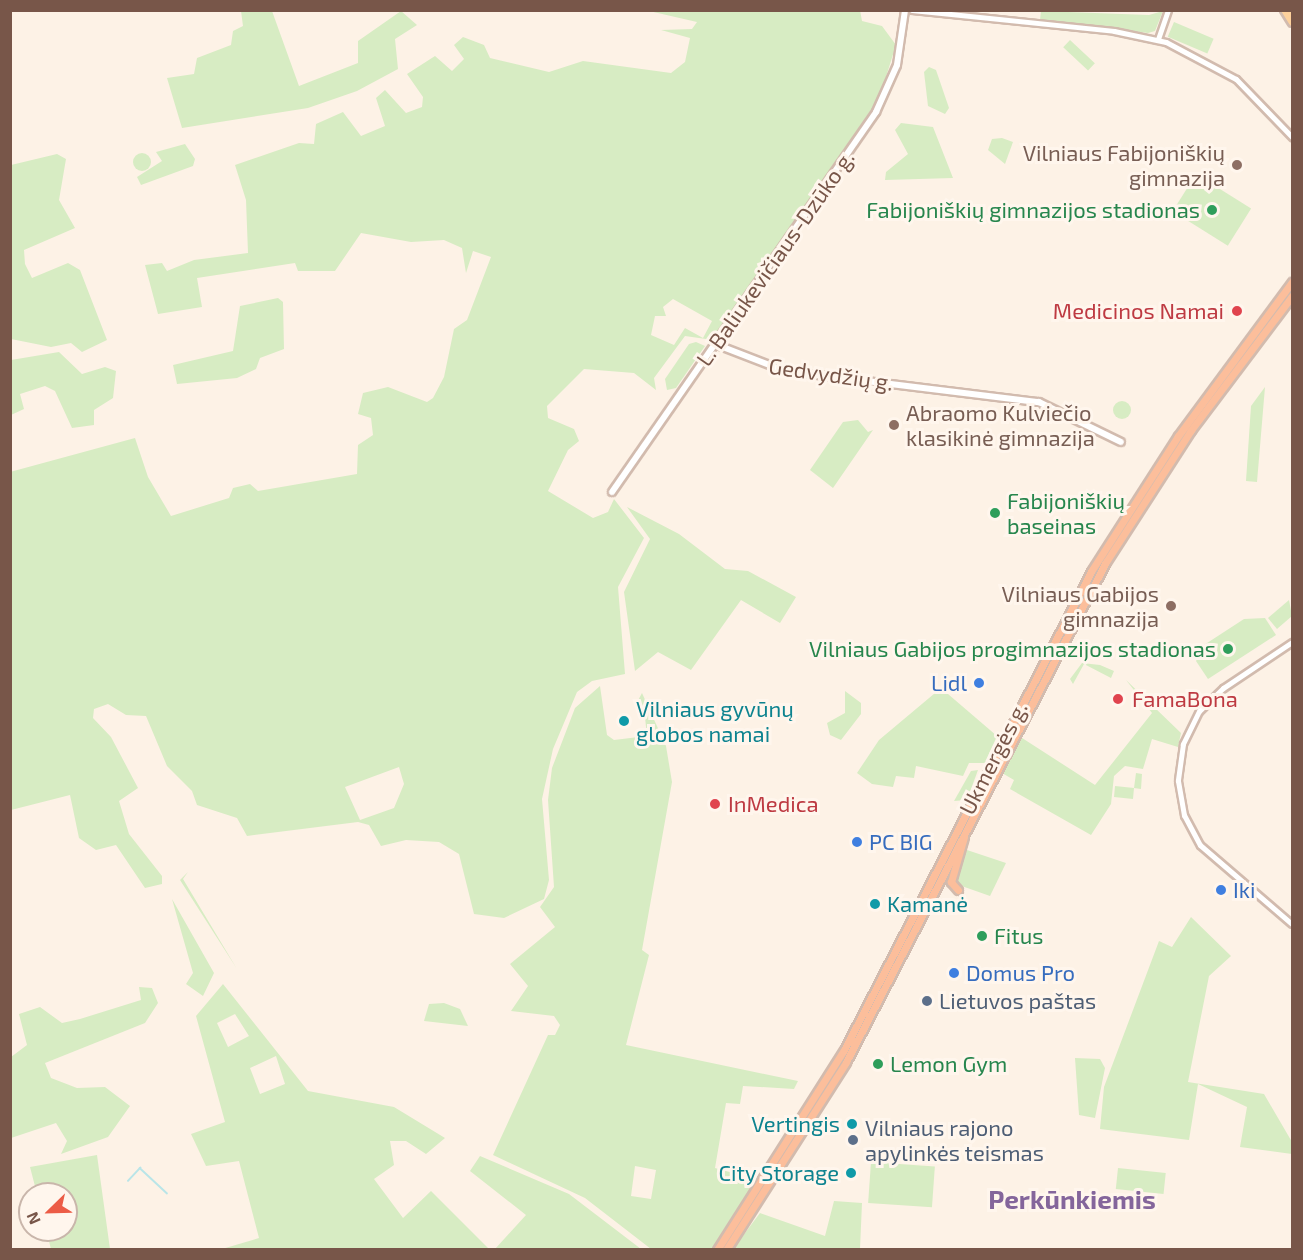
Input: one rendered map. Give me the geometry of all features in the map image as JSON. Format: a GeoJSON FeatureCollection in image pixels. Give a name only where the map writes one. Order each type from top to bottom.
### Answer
{"type":"FeatureCollection","features":[{"type":"Feature","properties":{"kind":"highway","name":"Ukmergės g."},"geometry":{"type":"LineString","coordinates":[[717,1250],[823,1095],[929,882],[1092,570],[1178,436],[1293,282]]}},
{"type":"Feature","properties":{"kind":"highway","name":"Ukmergės g."},"geometry":{"type":"LineString","coordinates":[[726,1250],[823,1095],[1119,541],[1191,430],[1293,297]]}},
{"type":"Feature","properties":{"kind":"highway"},"geometry":{"type":"LineString","coordinates":[[958,891],[951,879],[965,829]]}},
{"type":"Feature","properties":{"kind":"highway"},"geometry":{"type":"LineString","coordinates":[[929,882],[938,883]]}},
{"type":"Feature","properties":{"kind":"main road","name":"L. Baliukevičiaus-Dzūko g."},"geometry":{"type":"LineString","coordinates":[[612,492],[876,112],[897,65],[905,10]]}},
{"type":"Feature","properties":{"kind":"main road"},"geometry":{"type":"LineString","coordinates":[[1284,10],[1293,23]]}},
{"type":"Feature","properties":{"kind":"main road"},"geometry":{"type":"LineString","coordinates":[[1290,10],[1293,14]]}},
{"type":"Feature","properties":{"kind":"main road","name":"Gedvydžių g."},"geometry":{"type":"LineString","coordinates":[[715,344],[751,361],[794,372],[1039,402],[1121,442]]}},
{"type":"Feature","properties":{"kind":"street"},"geometry":{"type":"LineString","coordinates":[[912,10],[1158,39],[1236,79],[1293,137]]}},
{"type":"Feature","properties":{"kind":"street"},"geometry":{"type":"LineString","coordinates":[[1158,39],[1168,10]]}},
{"type":"Feature","properties":{"kind":"street"},"geometry":{"type":"LineString","coordinates":[[1293,642],[1223,688],[1199,711],[1187,731],[1178,778],[1184,815],[1200,845],[1293,924]]}},
{"type":"Feature","properties":{"kind":"green space"},"geometry":{"type":"Polygon","coordinates":[[[860,10],[862,21],[882,26],[896,45],[879,99],[713,340],[685,336],[654,378],[656,390],[634,373],[584,369],[547,406],[548,418],[574,429],[579,441],[568,450],[548,491],[593,518],[608,512],[614,499],[644,538],[618,587],[625,674],[592,681],[577,692],[553,749],[542,799],[549,880],[544,899],[504,918],[474,914],[459,854],[439,842],[406,840],[381,846],[369,825],[358,822],[247,836],[237,818],[197,805],[192,791],[167,766],[146,716],[126,715],[108,704],[94,709],[93,718],[111,737],[138,788],[119,801],[129,834],[162,876],[162,884],[145,888],[116,845],[96,850],[79,838],[70,795],[11,810],[10,472],[135,438],[148,477],[171,516],[229,498],[233,488],[250,484],[258,491],[357,474],[358,445],[373,435],[371,418],[358,414],[363,393],[388,387],[427,402],[433,398],[444,377],[454,329],[467,320],[491,257],[473,251],[466,273],[462,248],[444,240],[411,242],[361,233],[335,271],[298,271],[295,263],[197,278],[202,307],[158,314],[145,265],[162,263],[167,271],[194,260],[248,253],[246,200],[235,165],[299,143],[314,144],[316,124],[343,112],[361,136],[385,126],[376,98],[385,90],[406,113],[422,107],[423,97],[407,74],[435,56],[452,71],[464,59],[454,45],[463,37],[484,45],[490,58],[549,72],[583,61],[671,73],[685,62],[690,38],[661,30],[692,29],[697,22],[649,11],[860,10]],[[673,299],[663,307],[666,316],[655,316],[651,335],[674,345],[685,328],[703,338],[712,321],[673,299]],[[399,767],[345,787],[360,820],[394,808],[404,784],[399,767]]]}},
{"type":"Feature","properties":{"kind":"green space"},"geometry":{"type":"Polygon","coordinates":[[[241,11],[272,11],[299,86],[358,63],[358,41],[401,11],[417,25],[395,39],[398,69],[357,91],[308,108],[182,128],[167,78],[194,74],[197,58],[231,45],[233,31],[243,26],[241,11]]]}},
{"type":"Feature","properties":{"kind":"green space"},"geometry":{"type":"Polygon","coordinates":[[[1041,11],[1149,15],[1163,11],[1155,31],[1148,33],[1040,20],[1041,11]]]}},
{"type":"Feature","properties":{"kind":"green space"},"geometry":{"type":"Polygon","coordinates":[[[1174,22],[1214,39],[1207,54],[1168,37],[1174,22]]]}},
{"type":"Feature","properties":{"kind":"green space"},"geometry":{"type":"Polygon","coordinates":[[[1070,40],[1095,63],[1088,71],[1063,47],[1070,40]]]}},
{"type":"Feature","properties":{"kind":"green space"},"geometry":{"type":"Polygon","coordinates":[[[929,67],[936,70],[949,108],[945,114],[928,106],[924,72],[929,67]]]}},
{"type":"Feature","properties":{"kind":"green space"},"geometry":{"type":"Polygon","coordinates":[[[901,123],[933,127],[953,178],[885,180],[886,172],[908,154],[895,130],[901,123]]]}},
{"type":"Feature","properties":{"kind":"green space"},"geometry":{"type":"Polygon","coordinates":[[[1002,138],[1013,142],[1005,164],[988,150],[992,139],[1002,138]]]}},
{"type":"Feature","properties":{"kind":"green space"},"geometry":{"type":"Polygon","coordinates":[[[185,144],[195,159],[193,166],[141,185],[137,177],[162,161],[156,152],[185,144]]]}},
{"type":"Feature","properties":{"kind":"green space"},"geometry":{"type":"Polygon","coordinates":[[[138,153],[146,153],[151,158],[149,169],[138,171],[133,166],[133,158],[138,153]]]}},
{"type":"Feature","properties":{"kind":"green space"},"geometry":{"type":"Polygon","coordinates":[[[57,154],[66,159],[59,200],[75,228],[24,250],[25,264],[32,278],[68,263],[80,270],[107,340],[82,352],[71,343],[51,347],[11,339],[11,165],[57,154]]]}},
{"type":"Feature","properties":{"kind":"green space","name":"Fabijoniškių gimnazijos stadionas"},"geometry":{"type":"Polygon","coordinates":[[[1196,174],[1251,208],[1228,246],[1173,211],[1196,174]]]}},
{"type":"Feature","properties":{"kind":"green space"},"geometry":{"type":"Polygon","coordinates":[[[278,298],[283,302],[284,349],[260,358],[256,369],[237,378],[177,384],[173,365],[233,351],[240,306],[278,298]]]}},
{"type":"Feature","properties":{"kind":"green space"},"geometry":{"type":"Polygon","coordinates":[[[696,342],[705,346],[676,388],[667,390],[665,379],[689,344],[696,342]]]}},
{"type":"Feature","properties":{"kind":"green space"},"geometry":{"type":"Polygon","coordinates":[[[59,352],[82,374],[105,367],[116,371],[113,398],[94,410],[94,425],[72,428],[55,391],[45,386],[20,394],[24,409],[11,415],[11,360],[59,352]]]}},
{"type":"Feature","properties":{"kind":"green space"},"geometry":{"type":"Polygon","coordinates":[[[1265,387],[1257,482],[1246,481],[1251,406],[1265,387]]]}},
{"type":"Feature","properties":{"kind":"green space"},"geometry":{"type":"Polygon","coordinates":[[[1122,401],[1128,404],[1131,410],[1128,416],[1122,419],[1116,416],[1113,410],[1116,404],[1122,401]]]}},
{"type":"Feature","properties":{"kind":"green space"},"geometry":{"type":"Polygon","coordinates":[[[858,420],[868,432],[873,430],[833,488],[810,470],[843,422],[858,420]]]}},
{"type":"Feature","properties":{"kind":"green space"},"geometry":{"type":"Polygon","coordinates":[[[627,507],[679,534],[725,569],[748,571],[796,597],[780,623],[741,600],[691,670],[658,652],[635,671],[624,592],[650,539],[627,507]]]}},
{"type":"Feature","properties":{"kind":"green space"},"geometry":{"type":"Polygon","coordinates":[[[1289,600],[1292,616],[1277,629],[1268,618],[1289,600]]]}},
{"type":"Feature","properties":{"kind":"green space","name":"Vilniaus Gabijos progimnazijos stadionas"},"geometry":{"type":"Polygon","coordinates":[[[1265,618],[1276,635],[1208,679],[1196,661],[1204,645],[1244,619],[1265,618]]]}},
{"type":"Feature","properties":{"kind":"green space"},"geometry":{"type":"Polygon","coordinates":[[[1082,663],[1100,665],[1114,671],[1111,678],[1084,664],[1073,684],[1070,679],[1082,663]]]}},
{"type":"Feature","properties":{"kind":"green space"},"geometry":{"type":"Polygon","coordinates":[[[1126,680],[1181,733],[1178,747],[1152,739],[1143,769],[1125,766],[1114,776],[1111,804],[1091,835],[1010,789],[1014,780],[1002,773],[1019,736],[1095,785],[1152,713],[1126,680]]]}},
{"type":"Feature","properties":{"kind":"green space"},"geometry":{"type":"Polygon","coordinates":[[[600,686],[607,735],[614,740],[647,736],[644,708],[635,706],[642,693],[666,746],[672,782],[642,950],[649,955],[626,1045],[798,1081],[794,1089],[743,1086],[740,1104],[726,1103],[715,1168],[758,1180],[713,1249],[651,1249],[585,1198],[493,1155],[548,1035],[555,1035],[560,1025],[554,1016],[511,1011],[528,986],[510,964],[555,927],[540,907],[554,887],[548,800],[552,768],[575,708],[600,686]],[[635,1166],[631,1196],[651,1199],[656,1170],[635,1166]]]}},
{"type":"Feature","properties":{"kind":"green space"},"geometry":{"type":"Polygon","coordinates":[[[941,688],[997,736],[985,763],[969,763],[963,776],[916,766],[914,778],[896,776],[893,787],[872,784],[857,773],[879,740],[941,688]]]}},
{"type":"Feature","properties":{"kind":"green space"},"geometry":{"type":"Polygon","coordinates":[[[845,691],[861,703],[861,714],[841,740],[830,735],[827,723],[845,713],[845,691]]]}},
{"type":"Feature","properties":{"kind":"green space"},"geometry":{"type":"Polygon","coordinates":[[[978,770],[967,800],[954,801],[971,771],[978,770]]]}},
{"type":"Feature","properties":{"kind":"green space"},"geometry":{"type":"Polygon","coordinates":[[[1136,773],[1142,774],[1141,789],[1134,788],[1136,773]]]}},
{"type":"Feature","properties":{"kind":"green space"},"geometry":{"type":"Polygon","coordinates":[[[1115,786],[1134,788],[1133,799],[1114,797],[1115,786]]]}},
{"type":"Feature","properties":{"kind":"green space"},"geometry":{"type":"Polygon","coordinates":[[[964,849],[1006,863],[990,896],[956,884],[964,849]]]}},
{"type":"Feature","properties":{"kind":"green space"},"geometry":{"type":"Polygon","coordinates":[[[188,872],[183,879],[237,969],[180,880],[188,872]]]}},
{"type":"Feature","properties":{"kind":"green space"},"geometry":{"type":"Polygon","coordinates":[[[172,899],[214,973],[203,996],[186,984],[193,973],[172,899]]]}},
{"type":"Feature","properties":{"kind":"green space"},"geometry":{"type":"Polygon","coordinates":[[[1191,917],[1231,956],[1209,976],[1188,1082],[1264,1094],[1292,1142],[1292,1154],[1240,1147],[1247,1107],[1198,1084],[1189,1140],[1100,1129],[1104,1087],[1159,941],[1172,947],[1191,917]]]}},
{"type":"Feature","properties":{"kind":"green space"},"geometry":{"type":"Polygon","coordinates":[[[223,984],[308,1091],[394,1107],[445,1138],[426,1154],[406,1141],[390,1141],[394,1165],[374,1179],[403,1218],[431,1191],[489,1249],[222,1249],[259,1238],[239,1161],[206,1166],[191,1134],[225,1122],[196,1016],[223,984]],[[235,1014],[217,1023],[228,1047],[249,1036],[235,1014]],[[276,1056],[250,1068],[260,1094],[285,1084],[276,1056]]]}},
{"type":"Feature","properties":{"kind":"green space"},"geometry":{"type":"Polygon","coordinates":[[[139,987],[152,988],[158,1003],[145,1023],[45,1063],[51,1078],[77,1088],[105,1087],[130,1106],[108,1137],[61,1154],[67,1141],[56,1123],[11,1138],[11,1057],[27,1045],[19,1014],[40,1007],[62,1023],[80,1019],[141,1000],[139,987]]]}},
{"type":"Feature","properties":{"kind":"green space"},"geometry":{"type":"Polygon","coordinates":[[[444,1003],[460,1009],[468,1026],[424,1021],[429,1004],[444,1003]]]}},
{"type":"Feature","properties":{"kind":"green space"},"geometry":{"type":"Polygon","coordinates":[[[1075,1058],[1100,1059],[1105,1068],[1095,1118],[1079,1115],[1075,1058]]]}},
{"type":"Feature","properties":{"kind":"green space"},"geometry":{"type":"Polygon","coordinates":[[[97,1155],[110,1249],[51,1249],[49,1242],[78,1242],[78,1182],[34,1182],[30,1167],[97,1155]]]}},
{"type":"Feature","properties":{"kind":"green space"},"geometry":{"type":"Polygon","coordinates":[[[480,1156],[569,1194],[641,1249],[495,1249],[526,1215],[470,1171],[480,1156]]]}},
{"type":"Feature","properties":{"kind":"green space"},"geometry":{"type":"Polygon","coordinates":[[[871,1162],[935,1166],[932,1207],[868,1203],[871,1162]]]}},
{"type":"Feature","properties":{"kind":"green space"},"geometry":{"type":"Polygon","coordinates":[[[1118,1168],[1166,1173],[1164,1194],[1116,1189],[1118,1168]]]}},
{"type":"Feature","properties":{"kind":"green space"},"geometry":{"type":"Polygon","coordinates":[[[834,1201],[862,1203],[860,1249],[733,1249],[760,1213],[825,1236],[834,1201]]]}},
{"type":"Feature","properties":{"kind":"waterway"},"geometry":{"type":"LineString","coordinates":[[128,1181],[140,1168],[167,1193]]}},
{"type":"Feature","properties":{"kind":"place","name":"Vilniaus Fabijoniškių gimnazija"},"geometry":{"type":"Point","coordinates":[1237,165]}},
{"type":"Feature","properties":{"kind":"place","name":"Fabijoniškių gimnazijos stadionas"},"geometry":{"type":"Point","coordinates":[1212,210]}},
{"type":"Feature","properties":{"kind":"place","name":"Medicinos Namai"},"geometry":{"type":"Point","coordinates":[1237,311]}},
{"type":"Feature","properties":{"kind":"place","name":"Abraomo Kulviečio klasikinė gimnazija"},"geometry":{"type":"Point","coordinates":[894,425]}},
{"type":"Feature","properties":{"kind":"place","name":"Fabijoniškių baseinas"},"geometry":{"type":"Point","coordinates":[995,513]}},
{"type":"Feature","properties":{"kind":"place","name":"Vilniaus Gabijos gimnazija"},"geometry":{"type":"Point","coordinates":[1171,606]}},
{"type":"Feature","properties":{"kind":"place","name":"Vilniaus Gabijos progimnazijos stadionas"},"geometry":{"type":"Point","coordinates":[1228,649]}},
{"type":"Feature","properties":{"kind":"place","name":"Lidl"},"geometry":{"type":"Point","coordinates":[979,683]}},
{"type":"Feature","properties":{"kind":"place","name":"FamaBona"},"geometry":{"type":"Point","coordinates":[1118,699]}},
{"type":"Feature","properties":{"kind":"place","name":"Vilniaus gyvūnų globos namai"},"geometry":{"type":"Point","coordinates":[624,721]}},
{"type":"Feature","properties":{"kind":"place","name":"InMedica"},"geometry":{"type":"Point","coordinates":[715,804]}},
{"type":"Feature","properties":{"kind":"place","name":"PC BIG"},"geometry":{"type":"Point","coordinates":[857,842]}},
{"type":"Feature","properties":{"kind":"place","name":"Iki"},"geometry":{"type":"Point","coordinates":[1221,890]}},
{"type":"Feature","properties":{"kind":"place","name":"Kamanė"},"geometry":{"type":"Point","coordinates":[875,904]}},
{"type":"Feature","properties":{"kind":"place","name":"Fitus"},"geometry":{"type":"Point","coordinates":[982,936]}},
{"type":"Feature","properties":{"kind":"place","name":"Domus Pro"},"geometry":{"type":"Point","coordinates":[954,973]}},
{"type":"Feature","properties":{"kind":"place","name":"Lietuvos paštas"},"geometry":{"type":"Point","coordinates":[927,1001]}},
{"type":"Feature","properties":{"kind":"place","name":"Lemon Gym"},"geometry":{"type":"Point","coordinates":[878,1064]}},
{"type":"Feature","properties":{"kind":"place","name":"Vertingis"},"geometry":{"type":"Point","coordinates":[852,1124]}},
{"type":"Feature","properties":{"kind":"place","name":"Vilniaus rajono apylinkės teismas"},"geometry":{"type":"Point","coordinates":[853,1140]}},
{"type":"Feature","properties":{"kind":"place","name":"City Storage"},"geometry":{"type":"Point","coordinates":[851,1173]}},
{"type":"Feature","properties":{"kind":"district","name":"Perkūnkiemis"},"geometry":{"type":"Point","coordinates":[1072,1199]}}]}
